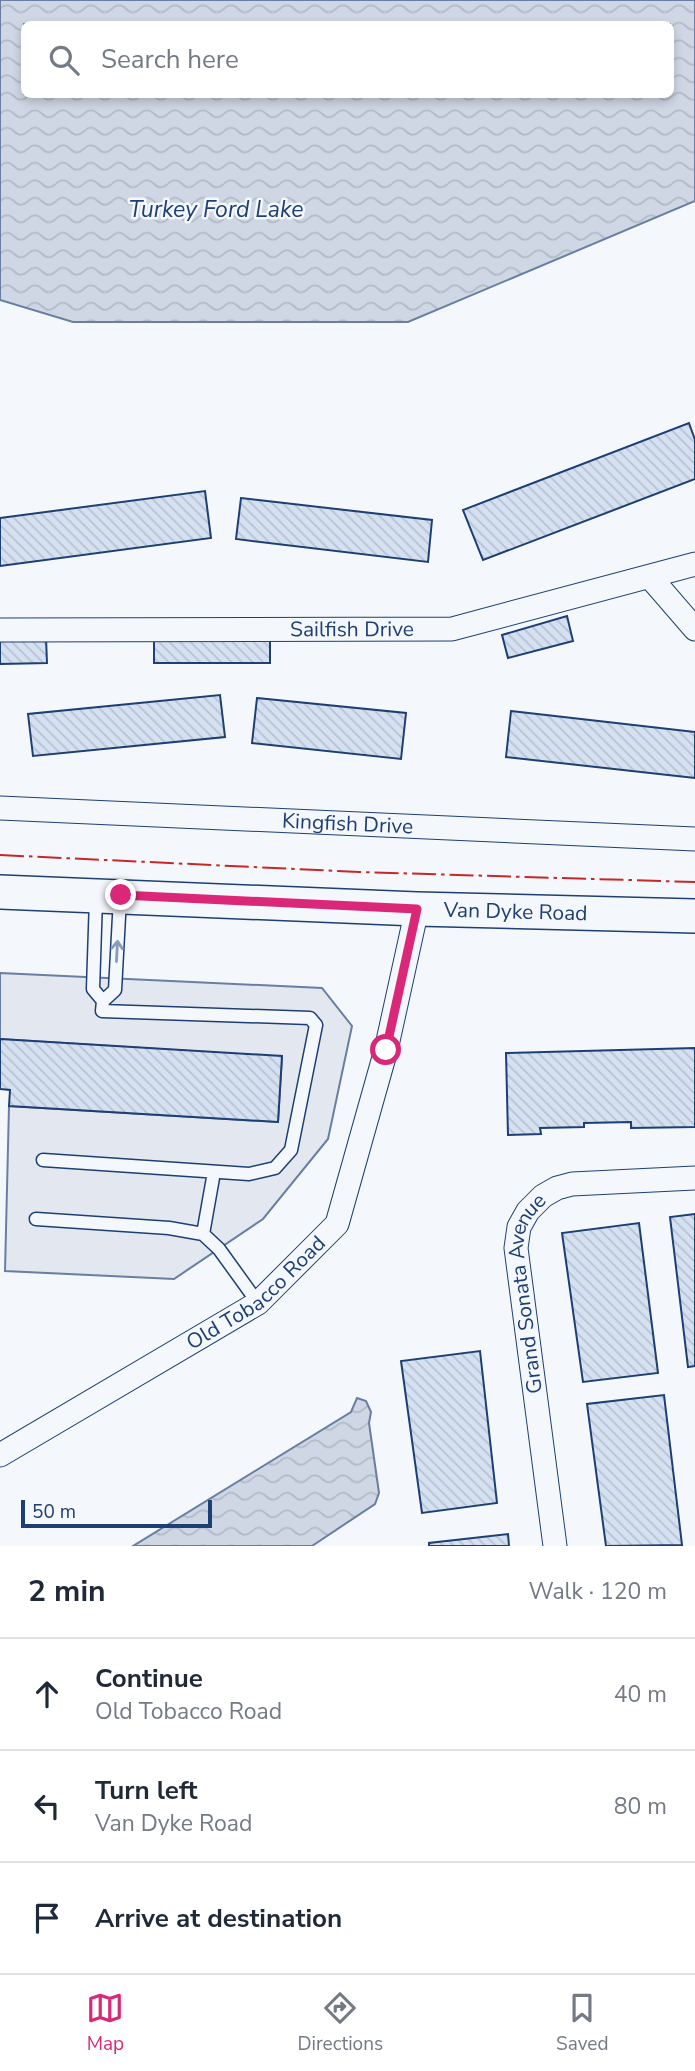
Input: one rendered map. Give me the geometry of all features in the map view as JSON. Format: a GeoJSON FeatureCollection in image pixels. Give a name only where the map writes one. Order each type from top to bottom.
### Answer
{"type":"FeatureCollection","features":[{"type":"Feature","properties":{"kind":"main road","name":"Van Dyke Road"},"geometry":{"type":"LineString","coordinates":[[0,892],[417,909],[695,916]]}},
{"type":"Feature","properties":{"kind":"street","name":"Sailfish Drive"},"geometry":{"type":"LineString","coordinates":[[0,630],[452,629],[695,564]]}},
{"type":"Feature","properties":{"kind":"street"},"geometry":{"type":"LineString","coordinates":[[650,576],[695,629]]}},
{"type":"Feature","properties":{"kind":"street","name":"Kingfish Drive"},"geometry":{"type":"LineString","coordinates":[[0,808],[695,839]]}},
{"type":"Feature","properties":{"kind":"street","name":"Old Tobacco Road"},"geometry":{"type":"LineString","coordinates":[[0,1455],[258,1303],[337,1224],[386,1050],[417,909]]}},
{"type":"Feature","properties":{"kind":"street","name":"Grand Sonata Avenue"},"geometry":{"type":"LineString","coordinates":[[555,1546],[516,1248],[519,1227],[528,1211],[543,1196],[572,1184],[695,1178]]}},
{"type":"Feature","properties":{"kind":"lane"},"geometry":{"type":"LineString","coordinates":[[43,1160],[249,1174],[275,1168],[291,1150],[316,1025],[310,1018],[103,1011],[103,1001],[93,989],[108,895]]}},
{"type":"Feature","properties":{"kind":"lane"},"geometry":{"type":"LineString","coordinates":[[103,1001],[115,990],[108,895]]}},
{"type":"Feature","properties":{"kind":"lane"},"geometry":{"type":"LineString","coordinates":[[203,1234],[214,1172]]}},
{"type":"Feature","properties":{"kind":"lane"},"geometry":{"type":"LineString","coordinates":[[36,1219],[169,1228],[203,1234],[219,1249],[258,1303]]}},
{"type":"Feature","properties":{"kind":"shaded area"},"geometry":{"type":"Polygon","coordinates":[[[0,973],[322,988],[352,1026],[328,1139],[263,1219],[174,1279],[5,1271],[9,1106],[278,1122],[282,1057],[0,1039],[0,973]]]}},
{"type":"Feature","properties":{"kind":"water","name":"Turkey Ford Lake"},"geometry":{"type":"Polygon","coordinates":[[[0,0],[695,0],[695,201],[408,322],[73,322],[0,300],[0,0]]]}},
{"type":"Feature","properties":{"kind":"water"},"geometry":{"type":"Polygon","coordinates":[[[357,1398],[366,1401],[371,1412],[369,1423],[379,1493],[375,1504],[312,1546],[133,1546],[351,1412],[357,1398]]]}},
{"type":"Feature","properties":{"kind":"building"},"geometry":{"type":"Polygon","coordinates":[[[689,423],[695,440],[695,479],[483,560],[463,510],[689,423]]]}},
{"type":"Feature","properties":{"kind":"building"},"geometry":{"type":"Polygon","coordinates":[[[205,491],[211,538],[0,566],[0,518],[205,491]]]}},
{"type":"Feature","properties":{"kind":"building"},"geometry":{"type":"Polygon","coordinates":[[[241,498],[432,520],[428,562],[236,539],[241,498]]]}},
{"type":"Feature","properties":{"kind":"building"},"geometry":{"type":"Polygon","coordinates":[[[567,616],[573,641],[508,658],[502,635],[567,616]]]}},
{"type":"Feature","properties":{"kind":"building"},"geometry":{"type":"Polygon","coordinates":[[[46,638],[47,663],[0,664],[0,639],[46,638]]]}},
{"type":"Feature","properties":{"kind":"building"},"geometry":{"type":"Polygon","coordinates":[[[154,639],[270,639],[270,663],[154,663],[154,639]]]}},
{"type":"Feature","properties":{"kind":"building"},"geometry":{"type":"Polygon","coordinates":[[[220,695],[225,737],[33,756],[28,714],[220,695]]]}},
{"type":"Feature","properties":{"kind":"building"},"geometry":{"type":"Polygon","coordinates":[[[257,698],[406,713],[401,759],[252,743],[257,698]]]}},
{"type":"Feature","properties":{"kind":"building"},"geometry":{"type":"Polygon","coordinates":[[[511,711],[695,732],[695,778],[506,757],[511,711]]]}},
{"type":"Feature","properties":{"kind":"building"},"geometry":{"type":"Polygon","coordinates":[[[0,1039],[282,1056],[278,1122],[9,1106],[10,1090],[0,1089],[0,1039]]]}},
{"type":"Feature","properties":{"kind":"building"},"geometry":{"type":"Polygon","coordinates":[[[695,1048],[695,1127],[631,1128],[631,1122],[584,1123],[584,1127],[540,1128],[541,1134],[508,1135],[506,1053],[695,1048]]]}},
{"type":"Feature","properties":{"kind":"building"},"geometry":{"type":"Polygon","coordinates":[[[695,1214],[695,1366],[688,1367],[670,1217],[695,1214]]]}},
{"type":"Feature","properties":{"kind":"building"},"geometry":{"type":"Polygon","coordinates":[[[639,1223],[658,1373],[583,1382],[562,1233],[639,1223]]]}},
{"type":"Feature","properties":{"kind":"building"},"geometry":{"type":"Polygon","coordinates":[[[480,1351],[497,1503],[422,1513],[401,1361],[480,1351]]]}},
{"type":"Feature","properties":{"kind":"building"},"geometry":{"type":"Polygon","coordinates":[[[664,1395],[682,1545],[606,1546],[587,1404],[664,1395]]]}},
{"type":"Feature","properties":{"kind":"building"},"geometry":{"type":"Polygon","coordinates":[[[508,1534],[509,1546],[429,1546],[429,1543],[508,1534]]]}},
{"type":"Feature","properties":{"kind":"power"},"geometry":{"type":"LineString","coordinates":[[0,855],[359,872],[695,882]]}},
{"type":"Feature","properties":{"kind":"route"},"geometry":{"type":"LineString","coordinates":[[121,895],[417,909],[386,1050]]}}]}
